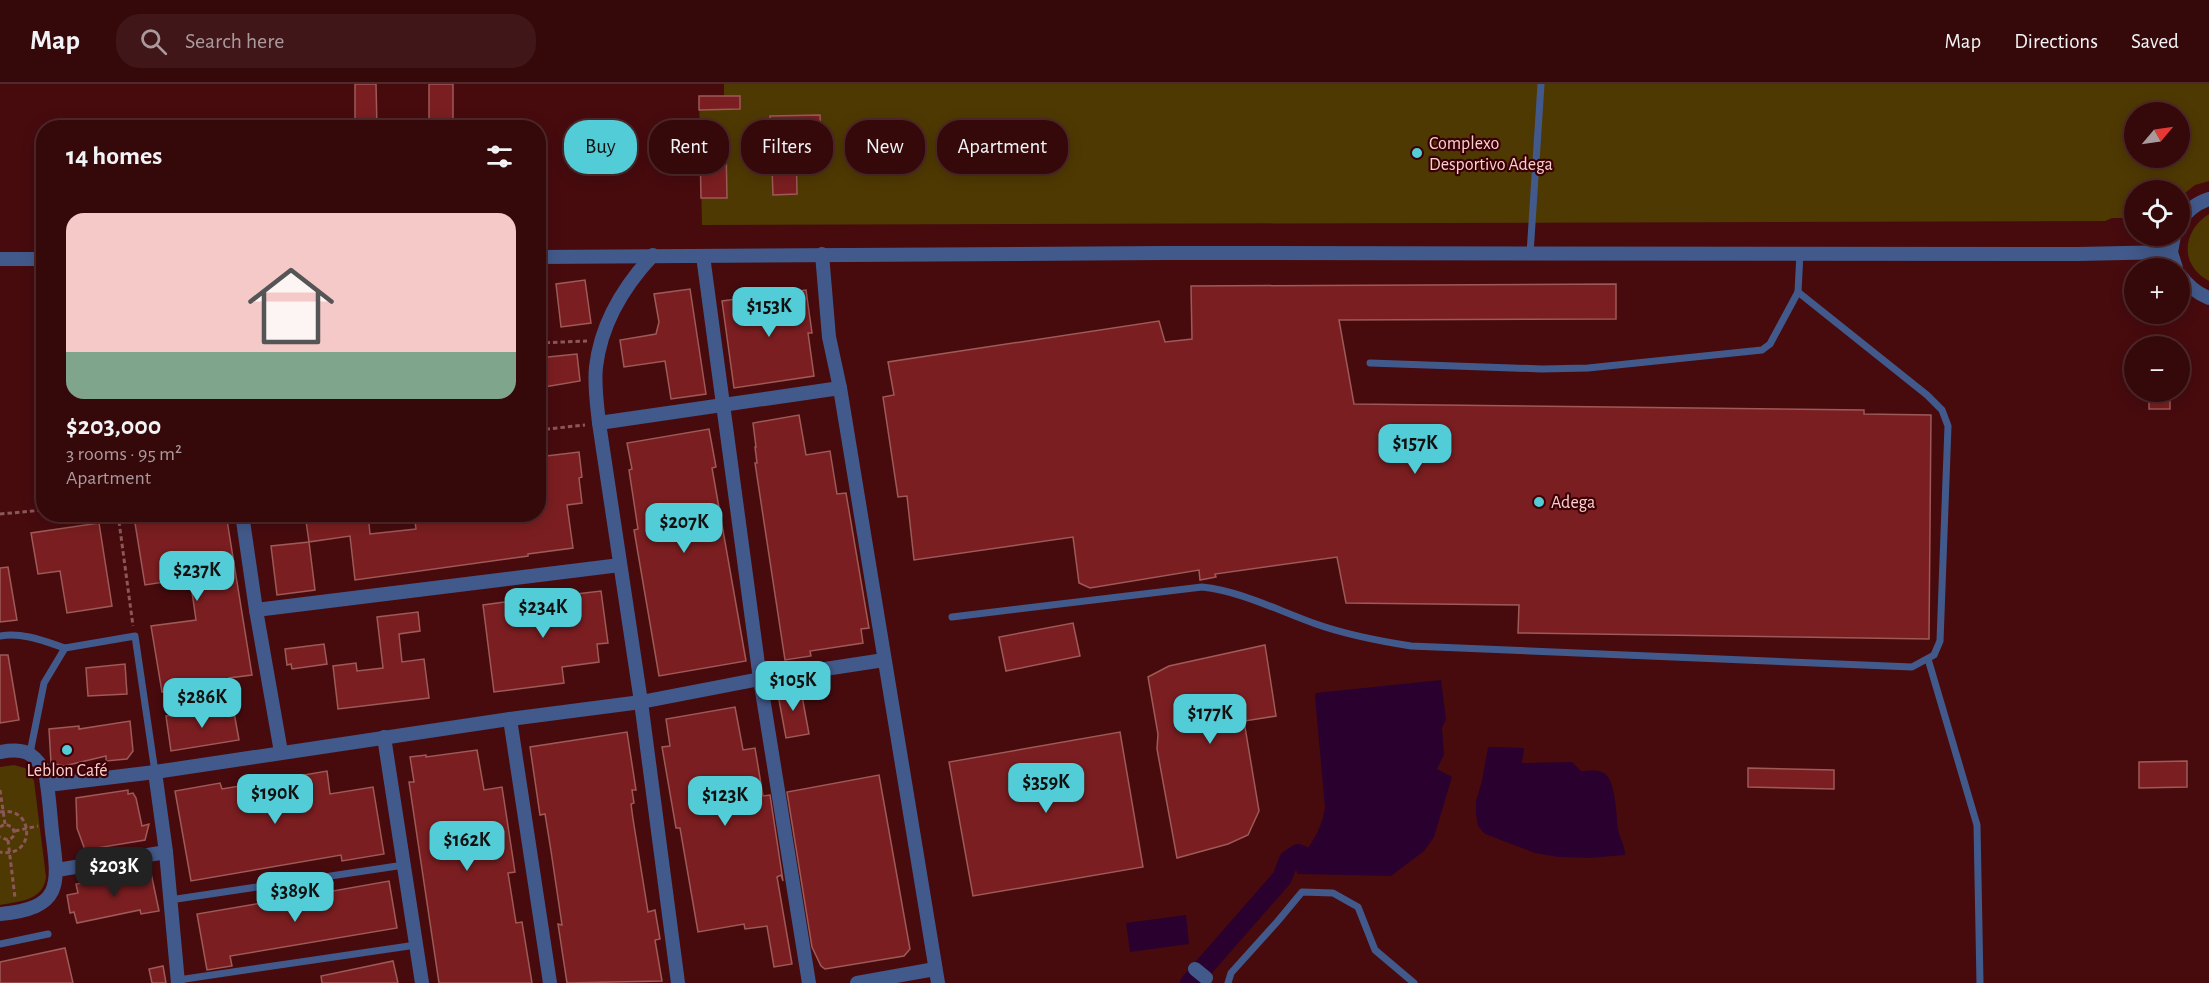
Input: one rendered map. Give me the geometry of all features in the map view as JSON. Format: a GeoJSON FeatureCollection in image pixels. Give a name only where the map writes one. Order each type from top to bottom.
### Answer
{"type":"FeatureCollection","features":[{"type":"Feature","properties":{"kind":"street"},"geometry":{"type":"LineString","coordinates":[[2190,209],[2209,200]]}},
{"type":"Feature","properties":{"kind":"street"},"geometry":{"type":"LineString","coordinates":[[2172,246],[2173,258]]}},
{"type":"Feature","properties":{"kind":"street"},"geometry":{"type":"LineString","coordinates":[[546,257],[2171,252]]}},
{"type":"Feature","properties":{"kind":"street"},"geometry":{"type":"LineString","coordinates":[[653,255],[625,289],[607,323],[600,344],[596,375],[599,423],[641,702],[678,983]]}},
{"type":"Feature","properties":{"kind":"street"},"geometry":{"type":"LineString","coordinates":[[822,255],[829,337],[840,388],[937,976],[857,983]]}},
{"type":"Feature","properties":{"kind":"street"},"geometry":{"type":"LineString","coordinates":[[703,256],[721,405],[760,679],[809,983]]}},
{"type":"Feature","properties":{"kind":"street"},"geometry":{"type":"LineString","coordinates":[[1,258],[36,259]]}},
{"type":"Feature","properties":{"kind":"street"},"geometry":{"type":"LineString","coordinates":[[2190,287],[2209,298]]}},
{"type":"Feature","properties":{"kind":"street"},"geometry":{"type":"LineString","coordinates":[[599,423],[840,388]]}},
{"type":"Feature","properties":{"kind":"street"},"geometry":{"type":"LineString","coordinates":[[243,522],[281,752]]}},
{"type":"Feature","properties":{"kind":"street"},"geometry":{"type":"LineString","coordinates":[[256,610],[620,565]]}},
{"type":"Feature","properties":{"kind":"street"},"geometry":{"type":"LineString","coordinates":[[48,785],[155,772],[510,719],[641,702],[760,679],[884,660]]}},
{"type":"Feature","properties":{"kind":"street"},"geometry":{"type":"LineString","coordinates":[[510,719],[550,983]]}},
{"type":"Feature","properties":{"kind":"street"},"geometry":{"type":"LineString","coordinates":[[384,738],[422,983]]}},
{"type":"Feature","properties":{"kind":"street"},"geometry":{"type":"LineString","coordinates":[[0,752],[30,753],[45,772],[57,870],[54,887],[48,897],[33,908],[0,915]]}},
{"type":"Feature","properties":{"kind":"street"},"geometry":{"type":"LineString","coordinates":[[155,772],[166,852],[178,981]]}},
{"type":"Feature","properties":{"kind":"street"},"geometry":{"type":"LineString","coordinates":[[57,870],[166,852]]}},
{"type":"Feature","properties":{"kind":"street"},"geometry":{"type":"LineString","coordinates":[[1195,969],[1206,978]]}},
{"type":"Feature","properties":{"kind":"lane"},"geometry":{"type":"LineString","coordinates":[[1530,255],[1541,84]]}},
{"type":"Feature","properties":{"kind":"lane"},"geometry":{"type":"LineString","coordinates":[[1370,363],[1542,369],[1588,368],[1762,350],[1770,344],[1798,292],[1800,253]]}},
{"type":"Feature","properties":{"kind":"lane"},"geometry":{"type":"LineString","coordinates":[[952,617],[1202,587],[1221,589],[1320,625],[1367,639],[1411,646],[1912,667],[1934,655],[1940,641],[1948,426],[1942,410],[1928,395],[1798,292]]}},
{"type":"Feature","properties":{"kind":"lane"},"geometry":{"type":"LineString","coordinates":[[0,636],[9,634],[24,636],[65,648],[135,636],[155,772]]}},
{"type":"Feature","properties":{"kind":"lane"},"geometry":{"type":"LineString","coordinates":[[30,753],[44,683],[65,648]]}},
{"type":"Feature","properties":{"kind":"lane"},"geometry":{"type":"LineString","coordinates":[[1928,659],[1977,825],[1980,983]]}},
{"type":"Feature","properties":{"kind":"lane"},"geometry":{"type":"LineString","coordinates":[[170,900],[404,865]]}},
{"type":"Feature","properties":{"kind":"lane"},"geometry":{"type":"LineString","coordinates":[[1228,983],[1231,973],[1302,892],[1333,893],[1358,907],[1375,950],[1414,983]]}},
{"type":"Feature","properties":{"kind":"lane"},"geometry":{"type":"LineString","coordinates":[[0,944],[48,934]]}},
{"type":"Feature","properties":{"kind":"lane"},"geometry":{"type":"LineString","coordinates":[[178,981],[416,945]]}},
{"type":"Feature","properties":{"kind":"path"},"geometry":{"type":"LineString","coordinates":[[546,342],[580,340],[600,344]]}},
{"type":"Feature","properties":{"kind":"path"},"geometry":{"type":"LineString","coordinates":[[546,429],[599,423]]}},
{"type":"Feature","properties":{"kind":"path"},"geometry":{"type":"LineString","coordinates":[[0,514],[36,511]]}},
{"type":"Feature","properties":{"kind":"path"},"geometry":{"type":"LineString","coordinates":[[119,522],[135,636]]}},
{"type":"Feature","properties":{"kind":"path"},"geometry":{"type":"LineString","coordinates":[[0,790],[5,824]]}},
{"type":"Feature","properties":{"kind":"path"},"geometry":{"type":"LineString","coordinates":[[0,852],[9,853],[24,844],[27,834],[26,827],[18,815],[2,812]]}},
{"type":"Feature","properties":{"kind":"path"},"geometry":{"type":"LineString","coordinates":[[0,827],[5,824],[11,826],[14,831],[13,837],[8,840]]}},
{"type":"Feature","properties":{"kind":"path"},"geometry":{"type":"LineString","coordinates":[[14,831],[26,827],[52,825]]}},
{"type":"Feature","properties":{"kind":"path"},"geometry":{"type":"LineString","coordinates":[[0,837],[8,840]]}},
{"type":"Feature","properties":{"kind":"path"},"geometry":{"type":"LineString","coordinates":[[8,840],[17,913]]}},
{"type":"Feature","properties":{"kind":"shaded area","name":"Complexo Desportivo Adega"},"geometry":{"type":"Polygon","coordinates":[[[724,84],[2209,84],[2209,181],[2190,189],[2190,180],[2124,180],[2124,218],[2112,218],[2105,221],[702,225],[701,174],[729,174],[729,120],[700,120],[699,96],[724,96],[724,84]]]}},
{"type":"Feature","properties":{"kind":"shaded area"},"geometry":{"type":"Polygon","coordinates":[[[2209,214],[2209,281],[2199,274],[2189,257],[2190,236],[2200,221],[2209,214]]]}},
{"type":"Feature","properties":{"kind":"shaded area"},"geometry":{"type":"Polygon","coordinates":[[[1441,680],[1446,719],[1442,728],[1444,755],[1437,769],[1452,777],[1434,837],[1424,851],[1391,876],[1298,874],[1294,866],[1314,839],[1321,825],[1325,808],[1316,693],[1441,680]]]}},
{"type":"Feature","properties":{"kind":"shaded area"},"geometry":{"type":"Polygon","coordinates":[[[1488,747],[1524,748],[1522,763],[1572,762],[1581,771],[1604,773],[1613,790],[1625,855],[1588,858],[1558,857],[1535,853],[1485,834],[1478,826],[1476,801],[1488,747]]]}},
{"type":"Feature","properties":{"kind":"shaded area"},"geometry":{"type":"Polygon","coordinates":[[[14,765],[28,769],[34,781],[46,877],[44,885],[35,895],[23,901],[0,905],[0,767],[14,765]]]}},
{"type":"Feature","properties":{"kind":"shaded area"},"geometry":{"type":"Polygon","coordinates":[[[1186,915],[1189,944],[1130,952],[1126,923],[1186,915]]]}},
{"type":"Feature","properties":{"kind":"building"},"geometry":{"type":"Polygon","coordinates":[[[355,84],[376,84],[377,120],[355,120],[355,84]]]}},
{"type":"Feature","properties":{"kind":"building"},"geometry":{"type":"Polygon","coordinates":[[[429,84],[453,84],[453,120],[429,120],[429,84]]]}},
{"type":"Feature","properties":{"kind":"building"},"geometry":{"type":"Polygon","coordinates":[[[699,96],[740,96],[740,109],[699,110],[699,96]]]}},
{"type":"Feature","properties":{"kind":"building"},"geometry":{"type":"Polygon","coordinates":[[[820,115],[820,120],[770,120],[770,116],[820,115]]]}},
{"type":"Feature","properties":{"kind":"building"},"geometry":{"type":"Polygon","coordinates":[[[701,174],[727,174],[727,198],[701,198],[701,174]]]}},
{"type":"Feature","properties":{"kind":"building"},"geometry":{"type":"Polygon","coordinates":[[[772,174],[797,174],[797,194],[773,195],[772,174]]]}},
{"type":"Feature","properties":{"kind":"building"},"geometry":{"type":"Polygon","coordinates":[[[585,280],[591,323],[561,327],[556,284],[585,280]]]}},
{"type":"Feature","properties":{"kind":"building"},"geometry":{"type":"Polygon","coordinates":[[[1616,284],[1616,319],[1339,320],[1354,404],[1864,410],[1864,414],[1931,415],[1929,639],[1518,633],[1519,605],[1346,603],[1337,557],[1215,574],[1216,577],[1200,580],[1199,570],[1090,588],[1079,583],[1073,537],[914,560],[907,496],[898,497],[883,397],[894,395],[888,362],[1159,321],[1165,342],[1192,339],[1191,286],[1616,284]]]}},
{"type":"Feature","properties":{"kind":"building"},"geometry":{"type":"Polygon","coordinates":[[[690,289],[706,394],[671,399],[665,361],[624,367],[620,340],[656,334],[659,322],[654,294],[690,289]]]}},
{"type":"Feature","properties":{"kind":"building"},"geometry":{"type":"Polygon","coordinates":[[[806,290],[812,333],[808,333],[814,376],[734,388],[722,301],[806,290]]]}},
{"type":"Feature","properties":{"kind":"building"},"geometry":{"type":"Polygon","coordinates":[[[577,354],[580,381],[546,387],[546,357],[577,354]]]}},
{"type":"Feature","properties":{"kind":"building"},"geometry":{"type":"Polygon","coordinates":[[[2149,402],[2170,402],[2170,409],[2149,409],[2149,402]]]}},
{"type":"Feature","properties":{"kind":"building"},"geometry":{"type":"Polygon","coordinates":[[[799,415],[806,455],[830,451],[837,494],[846,493],[869,628],[861,629],[863,643],[810,651],[811,656],[785,660],[755,463],[757,463],[753,423],[799,415]]]}},
{"type":"Feature","properties":{"kind":"building"},"geometry":{"type":"Polygon","coordinates":[[[709,429],[716,467],[712,468],[746,661],[659,676],[634,530],[638,529],[627,443],[709,429]]]}},
{"type":"Feature","properties":{"kind":"building"},"geometry":{"type":"Polygon","coordinates":[[[579,452],[582,503],[567,505],[573,548],[355,580],[350,536],[309,542],[306,522],[369,522],[370,534],[416,529],[415,522],[546,522],[546,456],[579,452]]]}},
{"type":"Feature","properties":{"kind":"building"},"geometry":{"type":"Polygon","coordinates":[[[227,522],[252,675],[229,678],[231,688],[162,692],[151,626],[196,620],[190,578],[145,585],[135,523],[227,522]]]}},
{"type":"Feature","properties":{"kind":"building"},"geometry":{"type":"Polygon","coordinates":[[[99,523],[112,606],[67,613],[60,571],[38,574],[31,533],[99,523]]]}},
{"type":"Feature","properties":{"kind":"building"},"geometry":{"type":"Polygon","coordinates":[[[309,542],[315,590],[277,595],[271,546],[309,542]]]}},
{"type":"Feature","properties":{"kind":"building"},"geometry":{"type":"Polygon","coordinates":[[[8,567],[17,620],[0,622],[0,568],[8,567]]]}},
{"type":"Feature","properties":{"kind":"building"},"geometry":{"type":"Polygon","coordinates":[[[601,591],[608,643],[597,644],[599,662],[562,667],[564,683],[494,692],[483,605],[518,600],[519,603],[529,601],[530,603],[559,599],[559,596],[601,591]]]}},
{"type":"Feature","properties":{"kind":"building"},"geometry":{"type":"Polygon","coordinates":[[[418,612],[420,631],[399,634],[402,662],[424,659],[429,698],[338,709],[333,666],[356,663],[357,671],[383,668],[377,617],[418,612]]]}},
{"type":"Feature","properties":{"kind":"building"},"geometry":{"type":"Polygon","coordinates":[[[1073,623],[1080,656],[1006,671],[999,637],[1073,623]]]}},
{"type":"Feature","properties":{"kind":"building"},"geometry":{"type":"Polygon","coordinates":[[[324,644],[327,664],[292,669],[291,664],[287,665],[285,649],[324,644]]]}},
{"type":"Feature","properties":{"kind":"building"},"geometry":{"type":"Polygon","coordinates":[[[1265,645],[1276,716],[1244,721],[1259,811],[1248,835],[1228,844],[1177,858],[1157,749],[1158,734],[1148,677],[1169,666],[1265,645]]]}},
{"type":"Feature","properties":{"kind":"building"},"geometry":{"type":"Polygon","coordinates":[[[0,655],[8,655],[19,720],[0,723],[0,655]]]}},
{"type":"Feature","properties":{"kind":"building"},"geometry":{"type":"Polygon","coordinates":[[[125,664],[127,694],[88,696],[86,668],[125,664]]]}},
{"type":"Feature","properties":{"kind":"building"},"geometry":{"type":"Polygon","coordinates":[[[800,685],[809,734],[786,738],[777,689],[800,685]]]}},
{"type":"Feature","properties":{"kind":"building"},"geometry":{"type":"Polygon","coordinates":[[[233,707],[239,740],[171,751],[166,716],[233,707]]]}},
{"type":"Feature","properties":{"kind":"building"},"geometry":{"type":"Polygon","coordinates":[[[735,707],[743,750],[755,748],[763,796],[770,795],[783,881],[781,875],[777,877],[792,964],[774,967],[767,926],[745,929],[744,924],[698,932],[680,828],[676,828],[662,747],[670,746],[666,719],[735,707]]]}},
{"type":"Feature","properties":{"kind":"building"},"geometry":{"type":"Polygon","coordinates":[[[130,721],[133,751],[127,759],[106,761],[106,756],[64,766],[51,763],[49,729],[79,726],[79,729],[130,721]]]}},
{"type":"Feature","properties":{"kind":"building"},"geometry":{"type":"Polygon","coordinates":[[[627,732],[636,790],[632,790],[633,819],[648,912],[655,910],[660,939],[655,940],[662,981],[567,983],[558,924],[562,925],[551,851],[545,814],[540,815],[530,747],[627,732]]]}},
{"type":"Feature","properties":{"kind":"building"},"geometry":{"type":"Polygon","coordinates":[[[1120,732],[1143,867],[973,896],[949,762],[1120,732]]]}},
{"type":"Feature","properties":{"kind":"building"},"geometry":{"type":"Polygon","coordinates":[[[477,750],[484,790],[502,787],[515,872],[508,873],[516,923],[522,922],[532,983],[439,983],[409,782],[414,782],[410,757],[477,750]]]}},
{"type":"Feature","properties":{"kind":"building"},"geometry":{"type":"Polygon","coordinates":[[[2187,761],[2187,787],[2139,788],[2139,762],[2187,761]]]}},
{"type":"Feature","properties":{"kind":"building"},"geometry":{"type":"Polygon","coordinates":[[[1748,768],[1834,770],[1834,789],[1748,787],[1748,768]]]}},
{"type":"Feature","properties":{"kind":"building"},"geometry":{"type":"Polygon","coordinates":[[[327,771],[330,794],[373,787],[384,854],[342,861],[341,855],[191,881],[175,791],[220,783],[222,789],[327,771]]]}},
{"type":"Feature","properties":{"kind":"building"},"geometry":{"type":"Polygon","coordinates":[[[879,775],[910,949],[904,956],[825,969],[821,966],[812,947],[787,792],[879,775]]]}},
{"type":"Feature","properties":{"kind":"building"},"geometry":{"type":"Polygon","coordinates":[[[128,790],[128,794],[133,793],[136,798],[142,826],[149,824],[145,840],[85,850],[77,828],[76,798],[128,790]]]}},
{"type":"Feature","properties":{"kind":"building"},"geometry":{"type":"Polygon","coordinates":[[[151,873],[159,911],[141,914],[140,910],[77,923],[74,912],[70,913],[67,895],[78,893],[76,884],[96,881],[96,883],[151,873]]]}},
{"type":"Feature","properties":{"kind":"building"},"geometry":{"type":"Polygon","coordinates":[[[389,881],[397,928],[230,956],[232,966],[207,970],[197,914],[273,901],[274,906],[328,897],[327,892],[389,881]]]}},
{"type":"Feature","properties":{"kind":"building"},"geometry":{"type":"Polygon","coordinates":[[[65,948],[73,983],[0,983],[0,962],[65,948]]]}},
{"type":"Feature","properties":{"kind":"building"},"geometry":{"type":"Polygon","coordinates":[[[393,961],[398,983],[322,983],[321,976],[393,961]]]}},
{"type":"Feature","properties":{"kind":"building"},"geometry":{"type":"Polygon","coordinates":[[[163,966],[166,983],[152,983],[149,969],[163,966]]]}},
{"type":"Feature","properties":{"kind":"waterway"},"geometry":{"type":"LineString","coordinates":[[1190,983],[1282,878],[1289,860],[1298,854],[1303,856]]}},
{"type":"Feature","properties":{"kind":"place","name":"Complexo Desportivo Adega"},"geometry":{"type":"Point","coordinates":[1417,153]}},
{"type":"Feature","properties":{"kind":"place","name":"Adega"},"geometry":{"type":"Point","coordinates":[1539,502]}},
{"type":"Feature","properties":{"kind":"place","name":"Leblon Café"},"geometry":{"type":"Point","coordinates":[67,750]}}]}
